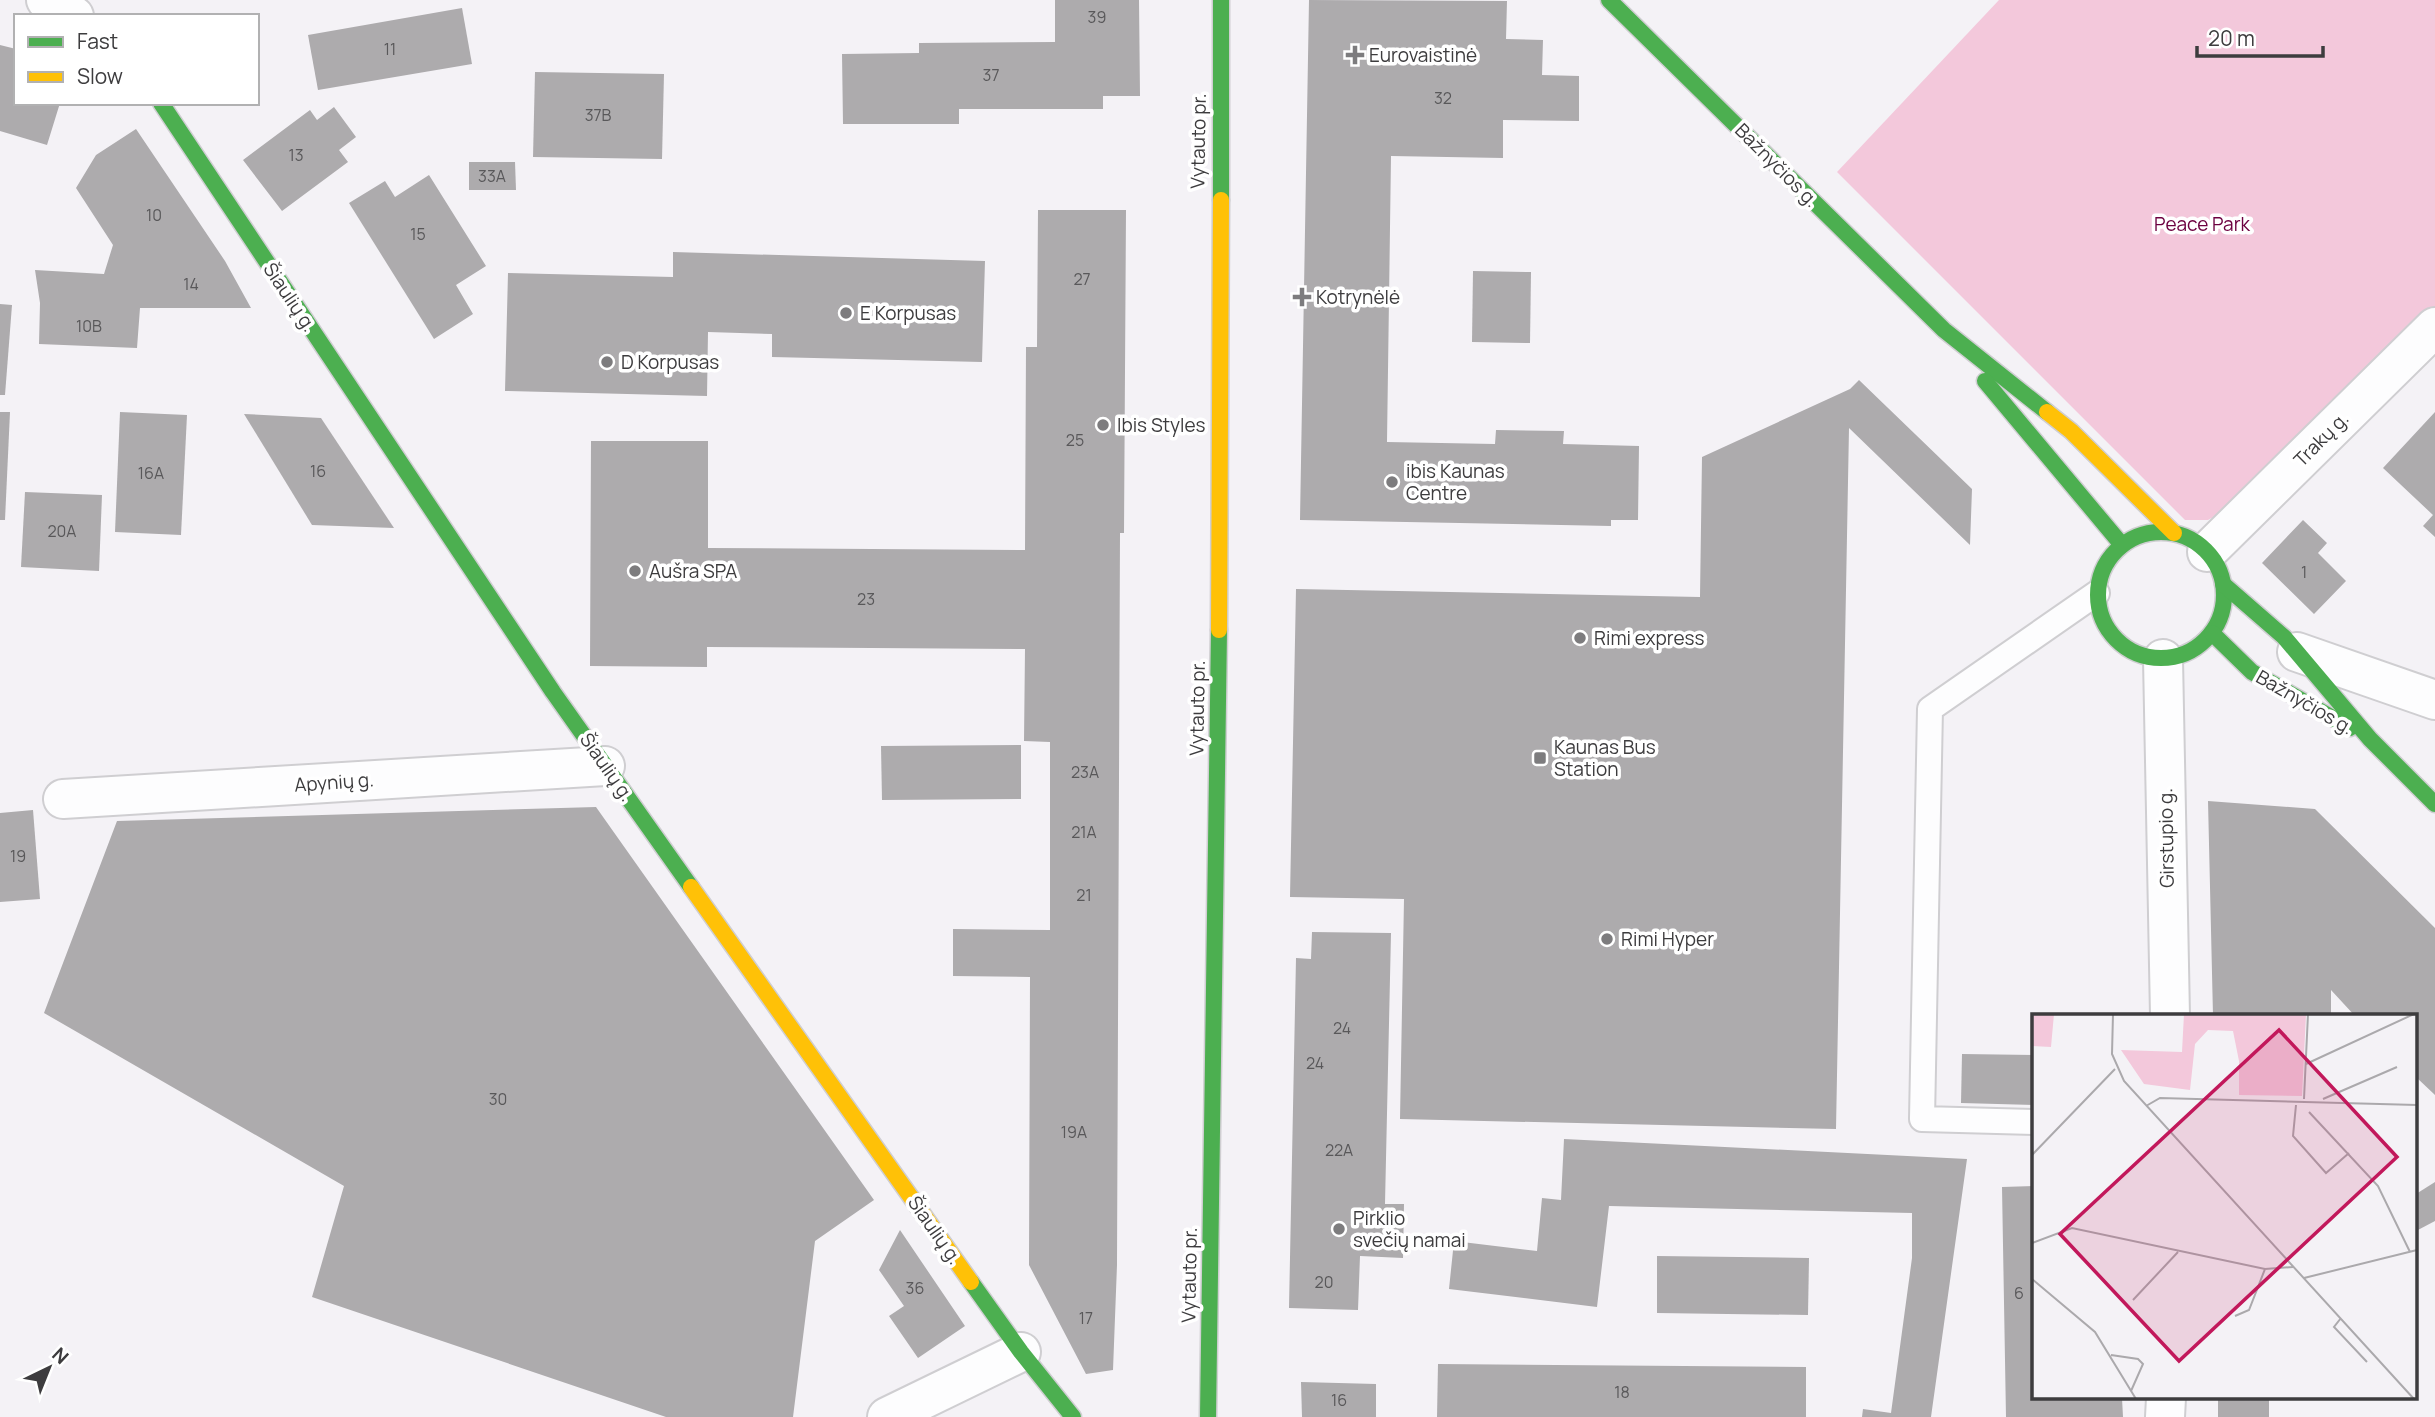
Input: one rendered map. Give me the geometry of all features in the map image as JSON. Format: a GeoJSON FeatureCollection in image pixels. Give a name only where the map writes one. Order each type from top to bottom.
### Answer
{"type":"FeatureCollection","features":[{"type":"Feature","properties":{"kind":"street"},"geometry":{"type":"LineString","coordinates":[[46,0],[70,14]]}},
{"type":"Feature","properties":{"kind":"street","name":"Vytauto pr."},"geometry":{"type":"LineString","coordinates":[[1208,1417],[1220,527],[1221,0]]}},
{"type":"Feature","properties":{"kind":"street","name":"Bažnyčios g."},"geometry":{"type":"LineString","coordinates":[[1609,0],[1944,330],[2071,431],[2174,533]]}},
{"type":"Feature","properties":{"kind":"street","name":"Šiaulių g."},"geometry":{"type":"LineString","coordinates":[[162,105],[553,692],[1021,1352],[1073,1417]]}},
{"type":"Feature","properties":{"kind":"street","name":"Bažnyčios g."},"geometry":{"type":"LineString","coordinates":[[1944,330],[2045,457],[2122,545]]}},
{"type":"Feature","properties":{"kind":"street","name":"Trakų g."},"geometry":{"type":"LineString","coordinates":[[2215,568],[2426,347]]}},
{"type":"Feature","properties":{"kind":"street"},"geometry":{"type":"LineString","coordinates":[[2156,531],[2174,533],[2192,540],[2215,568],[2224,601],[2212,633],[2190,651],[2163,659],[2146,657],[2116,640],[2105,627],[2097,593],[2100,574],[2108,558],[2122,545],[2138,536],[2156,531]]}},
{"type":"Feature","properties":{"kind":"street","name":"Bažnyčios g."},"geometry":{"type":"LineString","coordinates":[[2215,568],[2297,652],[2370,739],[2435,804]]}},
{"type":"Feature","properties":{"kind":"street","name":"Bažnyčios g."},"geometry":{"type":"LineString","coordinates":[[2212,633],[2252,672],[2370,739]]}},
{"type":"Feature","properties":{"kind":"street","name":"Bažnyčios g."},"geometry":{"type":"LineString","coordinates":[[2297,652],[2435,700]]}},
{"type":"Feature","properties":{"kind":"street","name":"Girstupio g."},"geometry":{"type":"LineString","coordinates":[[2163,659],[2169,1014]]}},
{"type":"Feature","properties":{"kind":"street","name":"Apynių g."},"geometry":{"type":"LineString","coordinates":[[63,799],[605,766]]}},
{"type":"Feature","properties":{"kind":"street"},"geometry":{"type":"LineString","coordinates":[[887,1417],[1021,1352]]}},
{"type":"Feature","properties":{"kind":"lane"},"geometry":{"type":"LineString","coordinates":[[2032,1122],[1922,1119],[1930,709],[2097,593]]}},
{"type":"Feature","properties":{"kind":"green space","name":"Peace Park"},"geometry":{"type":"Polygon","coordinates":[[[1999,0],[2435,0],[2435,306],[2237,504],[2208,520],[2185,520],[1837,172],[1999,0]]]}},
{"type":"Feature","properties":{"kind":"building"},"geometry":{"type":"Polygon","coordinates":[[[1055,0],[1139,0],[1140,96],[1103,96],[1103,109],[959,109],[959,124],[843,124],[842,54],[919,53],[919,43],[1055,42],[1055,0]]]}},
{"type":"Feature","properties":{"kind":"building"},"geometry":{"type":"Polygon","coordinates":[[[1309,0],[1507,1],[1506,39],[1543,40],[1542,75],[1579,76],[1579,121],[1503,120],[1503,158],[1391,156],[1387,442],[1495,444],[1496,430],[1564,431],[1563,444],[1639,446],[1638,520],[1611,520],[1611,526],[1300,520],[1309,0]]]}},
{"type":"Feature","properties":{"kind":"building"},"geometry":{"type":"Polygon","coordinates":[[[462,8],[472,64],[318,90],[308,35],[462,8]]]}},
{"type":"Feature","properties":{"kind":"building"},"geometry":{"type":"Polygon","coordinates":[[[0,45],[14,48],[14,105],[59,105],[47,145],[0,131],[0,45]]]}},
{"type":"Feature","properties":{"kind":"building"},"geometry":{"type":"Polygon","coordinates":[[[535,72],[664,74],[662,159],[533,157],[535,72]]]}},
{"type":"Feature","properties":{"kind":"building"},"geometry":{"type":"Polygon","coordinates":[[[334,107],[356,137],[339,150],[348,162],[282,211],[243,160],[310,110],[317,120],[334,107]]]}},
{"type":"Feature","properties":{"kind":"building"},"geometry":{"type":"Polygon","coordinates":[[[136,129],[225,261],[251,308],[140,308],[137,348],[39,344],[40,303],[35,270],[104,274],[113,245],[76,188],[96,155],[136,129]]]}},
{"type":"Feature","properties":{"kind":"building"},"geometry":{"type":"Polygon","coordinates":[[[469,162],[515,162],[516,190],[469,190],[469,162]]]}},
{"type":"Feature","properties":{"kind":"building"},"geometry":{"type":"Polygon","coordinates":[[[429,175],[486,266],[456,285],[473,314],[434,339],[349,203],[385,181],[395,197],[429,175]]]}},
{"type":"Feature","properties":{"kind":"building"},"geometry":{"type":"Polygon","coordinates":[[[1038,210],[1126,210],[1124,533],[1120,533],[1117,1265],[1113,1370],[1086,1374],[1029,1265],[1030,977],[953,976],[953,929],[1050,930],[1050,742],[1024,741],[1025,649],[707,647],[707,667],[590,666],[591,441],[708,441],[708,548],[1025,550],[1026,347],[1037,347],[1038,210]]]}},
{"type":"Feature","properties":{"kind":"building"},"geometry":{"type":"Polygon","coordinates":[[[673,252],[985,261],[982,362],[772,357],[772,334],[708,332],[707,396],[505,391],[508,273],[673,277],[673,252]]]}},
{"type":"Feature","properties":{"kind":"building"},"geometry":{"type":"Polygon","coordinates":[[[1473,271],[1531,272],[1530,343],[1472,342],[1473,271]]]}},
{"type":"Feature","properties":{"kind":"building"},"geometry":{"type":"Polygon","coordinates":[[[0,304],[12,305],[5,395],[0,395],[0,304]]]}},
{"type":"Feature","properties":{"kind":"building","name":"Kaunas Bus Station"},"geometry":{"type":"Polygon","coordinates":[[[1859,380],[1972,489],[1970,545],[1849,428],[1836,1129],[1400,1119],[1404,899],[1290,897],[1296,589],[1700,597],[1702,457],[1850,389],[1859,380]]]}},
{"type":"Feature","properties":{"kind":"building"},"geometry":{"type":"Polygon","coordinates":[[[0,412],[10,412],[5,520],[0,520],[0,412]]]}},
{"type":"Feature","properties":{"kind":"building"},"geometry":{"type":"Polygon","coordinates":[[[120,412],[187,415],[181,535],[115,532],[120,412]]]}},
{"type":"Feature","properties":{"kind":"building"},"geometry":{"type":"Polygon","coordinates":[[[2435,412],[2435,537],[2423,526],[2433,515],[2383,468],[2435,412]]]}},
{"type":"Feature","properties":{"kind":"building"},"geometry":{"type":"Polygon","coordinates":[[[244,414],[321,418],[394,528],[312,525],[244,414]]]}},
{"type":"Feature","properties":{"kind":"building"},"geometry":{"type":"Polygon","coordinates":[[[25,492],[102,495],[99,571],[21,567],[25,492]]]}},
{"type":"Feature","properties":{"kind":"building"},"geometry":{"type":"Polygon","coordinates":[[[2303,520],[2327,543],[2318,553],[2346,581],[2314,614],[2262,563],[2303,520]]]}},
{"type":"Feature","properties":{"kind":"building"},"geometry":{"type":"Polygon","coordinates":[[[1021,745],[1021,799],[882,800],[881,746],[1021,745]]]}},
{"type":"Feature","properties":{"kind":"building"},"geometry":{"type":"Polygon","coordinates":[[[2208,801],[2315,809],[2435,928],[2435,1095],[2418,1079],[2418,1014],[2353,1014],[2331,990],[2331,1014],[2213,1014],[2208,801]]]}},
{"type":"Feature","properties":{"kind":"building"},"geometry":{"type":"Polygon","coordinates":[[[596,807],[874,1200],[815,1241],[793,1417],[666,1417],[312,1297],[344,1186],[44,1013],[117,821],[596,807]]]}},
{"type":"Feature","properties":{"kind":"building"},"geometry":{"type":"Polygon","coordinates":[[[33,810],[40,899],[0,902],[0,813],[33,810]]]}},
{"type":"Feature","properties":{"kind":"building"},"geometry":{"type":"Polygon","coordinates":[[[1312,932],[1391,933],[1385,1204],[1404,1204],[1403,1258],[1360,1256],[1358,1310],[1289,1308],[1296,958],[1311,959],[1312,932]]]}},
{"type":"Feature","properties":{"kind":"building"},"geometry":{"type":"Polygon","coordinates":[[[1962,1054],[2032,1055],[2032,1105],[1961,1103],[1962,1054]]]}},
{"type":"Feature","properties":{"kind":"building"},"geometry":{"type":"Polygon","coordinates":[[[1564,1139],[1967,1159],[1931,1417],[1862,1417],[1863,1409],[1891,1413],[1912,1258],[1912,1213],[1609,1206],[1597,1307],[1449,1289],[1454,1241],[1537,1251],[1542,1198],[1561,1200],[1564,1139]]]}},
{"type":"Feature","properties":{"kind":"building"},"geometry":{"type":"Polygon","coordinates":[[[2435,1182],[2435,1221],[2418,1230],[2418,1193],[2435,1182]]]}},
{"type":"Feature","properties":{"kind":"building"},"geometry":{"type":"Polygon","coordinates":[[[2032,1186],[2032,1400],[2122,1400],[2123,1417],[2006,1417],[2002,1187],[2032,1186]]]}},
{"type":"Feature","properties":{"kind":"building"},"geometry":{"type":"Polygon","coordinates":[[[900,1230],[965,1326],[918,1358],[889,1316],[904,1306],[879,1270],[900,1230]]]}},
{"type":"Feature","properties":{"kind":"building"},"geometry":{"type":"Polygon","coordinates":[[[1657,1256],[1809,1258],[1808,1315],[1657,1313],[1657,1256]]]}},
{"type":"Feature","properties":{"kind":"building"},"geometry":{"type":"Polygon","coordinates":[[[1438,1364],[1806,1367],[1806,1417],[1437,1417],[1438,1364]]]}},
{"type":"Feature","properties":{"kind":"building"},"geometry":{"type":"Polygon","coordinates":[[[1301,1382],[1376,1384],[1376,1417],[1302,1417],[1301,1382]]]}},
{"type":"Feature","properties":{"kind":"building"},"geometry":{"type":"Polygon","coordinates":[[[2218,1400],[2269,1400],[2269,1417],[2218,1417],[2218,1400]]]}},
{"type":"Feature","properties":{"kind":"traffic: fast"},"geometry":{"type":"LineString","coordinates":[[1221,0],[1221,200]]}},
{"type":"Feature","properties":{"kind":"traffic: fast"},"geometry":{"type":"LineString","coordinates":[[1609,0],[1944,330],[2047,412]]}},
{"type":"Feature","properties":{"kind":"traffic: fast"},"geometry":{"type":"LineString","coordinates":[[162,105],[553,692],[691,887]]}},
{"type":"Feature","properties":{"kind":"traffic: fast"},"geometry":{"type":"LineString","coordinates":[[1985,381],[2122,545]]}},
{"type":"Feature","properties":{"kind":"traffic: fast"},"geometry":{"type":"LineString","coordinates":[[2161,532],[2185,536],[2206,550],[2220,571],[2224,595],[2220,619],[2206,640],[2185,654],[2161,658],[2137,654],[2116,640],[2102,619],[2098,595],[2102,571],[2116,550],[2137,536],[2161,532]]}},
{"type":"Feature","properties":{"kind":"traffic: fast"},"geometry":{"type":"LineString","coordinates":[[2223,584],[2284,637],[2370,739],[2435,804]]}},
{"type":"Feature","properties":{"kind":"traffic: fast"},"geometry":{"type":"LineString","coordinates":[[1208,1417],[1219,630]]}},
{"type":"Feature","properties":{"kind":"traffic: fast"},"geometry":{"type":"LineString","coordinates":[[2212,633],[2252,672],[2350,728]]}},
{"type":"Feature","properties":{"kind":"traffic: fast"},"geometry":{"type":"LineString","coordinates":[[971,1282],[1021,1352],[1073,1417]]}},
{"type":"Feature","properties":{"kind":"traffic: slow"},"geometry":{"type":"LineString","coordinates":[[1219,630],[1221,200]]}},
{"type":"Feature","properties":{"kind":"traffic: slow"},"geometry":{"type":"LineString","coordinates":[[2047,412],[2071,431],[2174,533]]}},
{"type":"Feature","properties":{"kind":"traffic: slow"},"geometry":{"type":"LineString","coordinates":[[691,887],[971,1282]]}},
{"type":"Feature","properties":{"kind":"place","name":"Eurovaistinė"},"geometry":{"type":"Point","coordinates":[1355,55]}},
{"type":"Feature","properties":{"kind":"place","name":"Kotrynėlė"},"geometry":{"type":"Point","coordinates":[1302,297]}},
{"type":"Feature","properties":{"kind":"place","name":"E Korpusas"},"geometry":{"type":"Point","coordinates":[846,313]}},
{"type":"Feature","properties":{"kind":"place","name":"D Korpusas"},"geometry":{"type":"Point","coordinates":[607,362]}},
{"type":"Feature","properties":{"kind":"place","name":"Ibis Styles"},"geometry":{"type":"Point","coordinates":[1103,425]}},
{"type":"Feature","properties":{"kind":"place","name":"ibis Kaunas Centre"},"geometry":{"type":"Point","coordinates":[1392,482]}},
{"type":"Feature","properties":{"kind":"place","name":"Aušra SPA"},"geometry":{"type":"Point","coordinates":[635,571]}},
{"type":"Feature","properties":{"kind":"place","name":"Rimi express"},"geometry":{"type":"Point","coordinates":[1580,638]}},
{"type":"Feature","properties":{"kind":"place","name":"Kaunas Bus Station"},"geometry":{"type":"Point","coordinates":[1540,758]}},
{"type":"Feature","properties":{"kind":"place","name":"Rimi Hyper"},"geometry":{"type":"Point","coordinates":[1607,939]}},
{"type":"Feature","properties":{"kind":"place","name":"Pirklio svečių namai"},"geometry":{"type":"Point","coordinates":[1339,1229]}}]}
